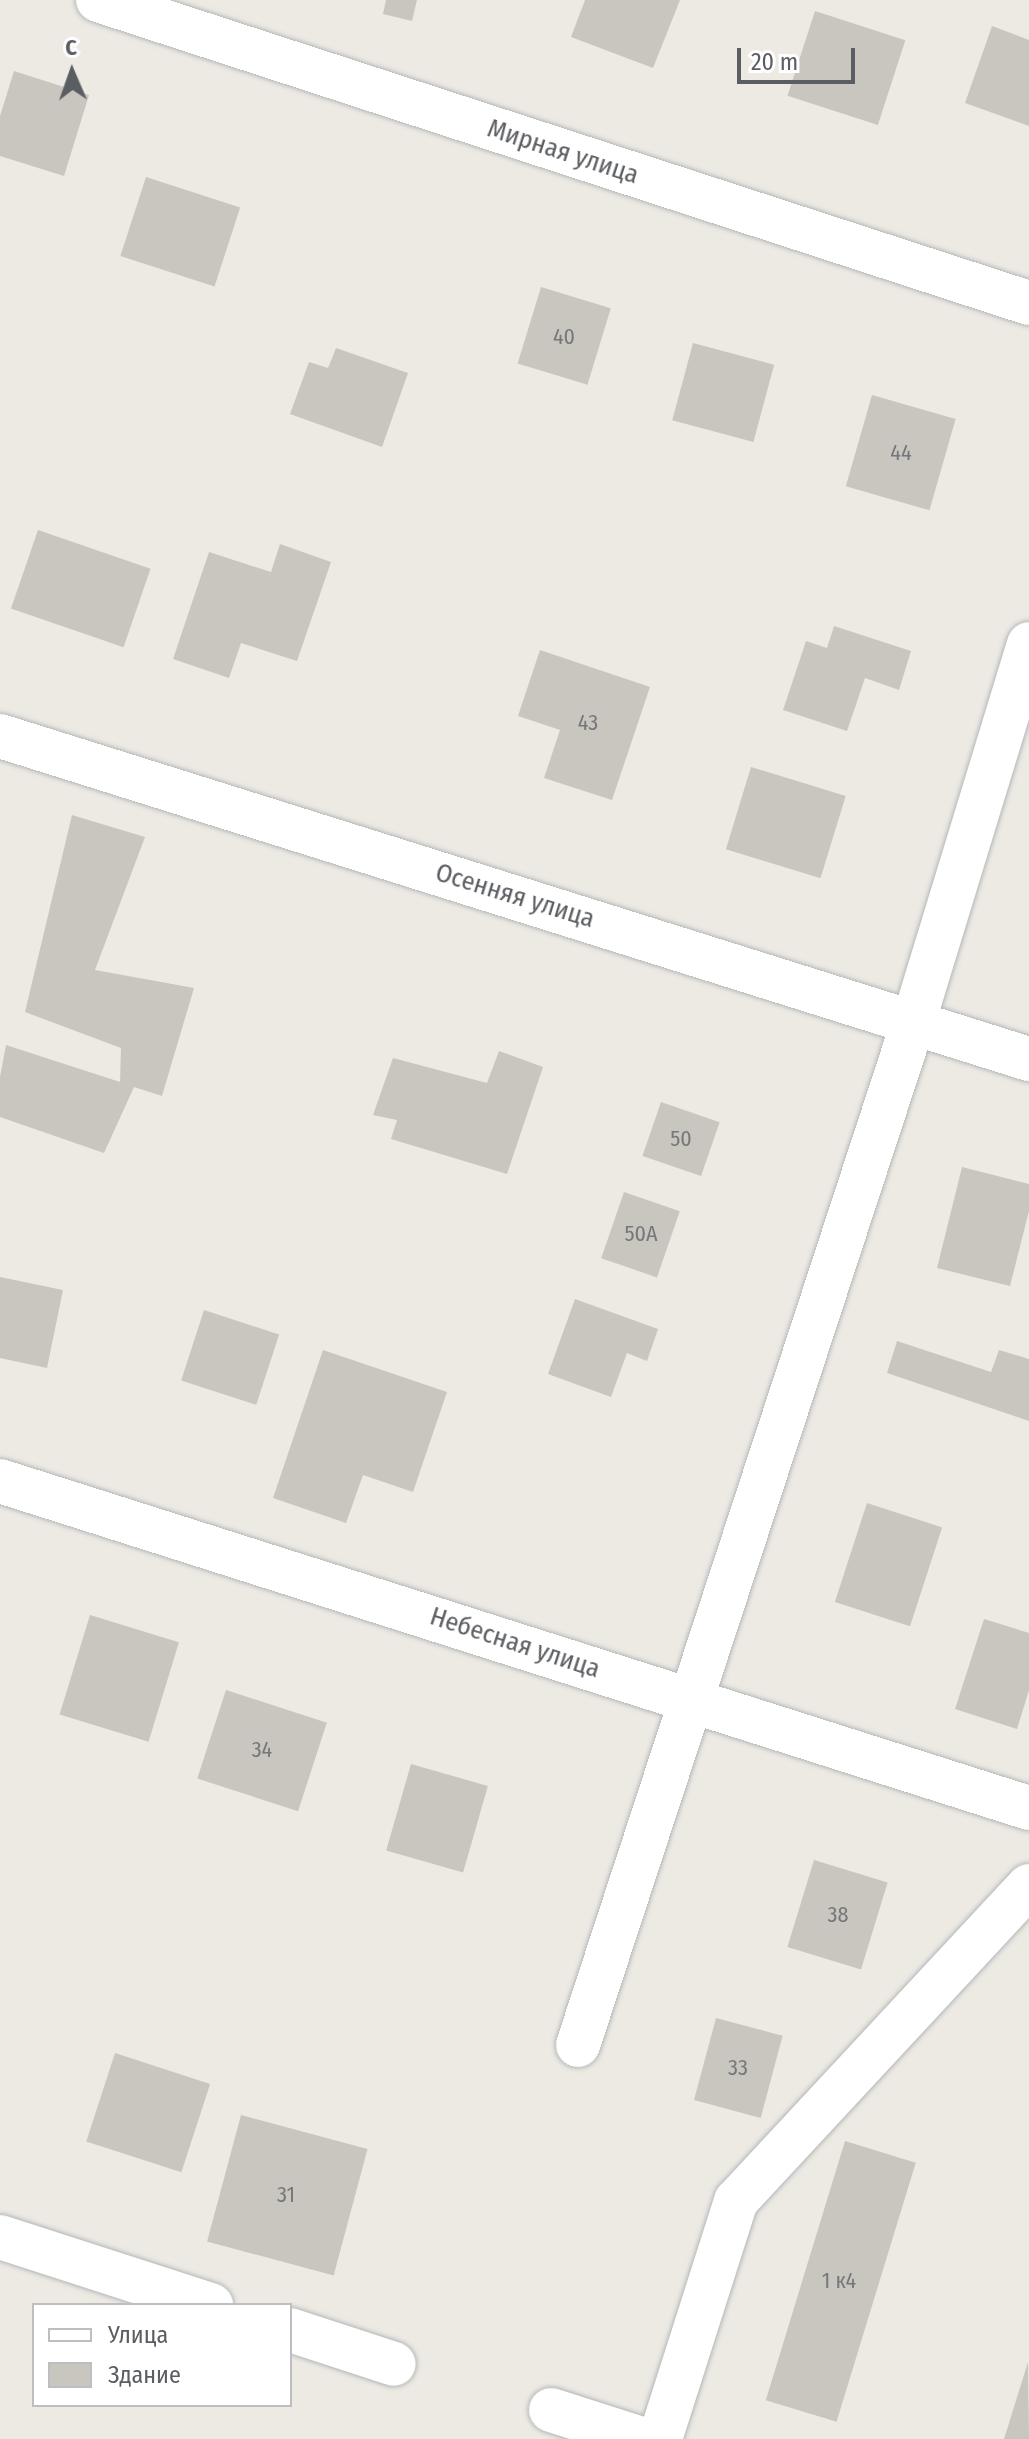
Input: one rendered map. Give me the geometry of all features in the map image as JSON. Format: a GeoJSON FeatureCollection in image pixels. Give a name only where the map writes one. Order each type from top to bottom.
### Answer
{"type":"FeatureCollection","features":[{"type":"Feature","properties":{"kind":"street","name":"Мирная улица"},"geometry":{"type":"LineString","coordinates":[[98,0],[1029,303]]}},
{"type":"Feature","properties":{"kind":"street"},"geometry":{"type":"LineString","coordinates":[[578,2045],[914,1020],[1029,644]]}},
{"type":"Feature","properties":{"kind":"street","name":"Осенняя улица"},"geometry":{"type":"LineString","coordinates":[[0,736],[914,1020],[1029,1059]]}},
{"type":"Feature","properties":{"kind":"street","name":"Небесная улица"},"geometry":{"type":"LineString","coordinates":[[0,1481],[1029,1808]]}},
{"type":"Feature","properties":{"kind":"street"},"geometry":{"type":"LineString","coordinates":[[660,2439],[736,2201],[1029,1886]]}},
{"type":"Feature","properties":{"kind":"street"},"geometry":{"type":"LineString","coordinates":[[0,2237],[205,2303]]}},
{"type":"Feature","properties":{"kind":"street"},"geometry":{"type":"LineString","coordinates":[[292,2331],[394,2364]]}},
{"type":"Feature","properties":{"kind":"street"},"geometry":{"type":"LineString","coordinates":[[551,2410],[642,2439]]}},
{"type":"Feature","properties":{"kind":"building"},"geometry":{"type":"Polygon","coordinates":[[[386,0],[417,0],[412,21],[383,14],[386,0]]]}},
{"type":"Feature","properties":{"kind":"building"},"geometry":{"type":"Polygon","coordinates":[[[585,0],[680,0],[653,68],[571,37],[585,0]]]}},
{"type":"Feature","properties":{"kind":"building"},"geometry":{"type":"Polygon","coordinates":[[[815,11],[905,40],[878,125],[787,96],[815,11]]]}},
{"type":"Feature","properties":{"kind":"building"},"geometry":{"type":"Polygon","coordinates":[[[992,26],[1029,40],[1029,126],[965,103],[992,26]]]}},
{"type":"Feature","properties":{"kind":"building"},"geometry":{"type":"Polygon","coordinates":[[[14,71],[89,95],[64,176],[0,156],[0,116],[14,71]]]}},
{"type":"Feature","properties":{"kind":"building"},"geometry":{"type":"Polygon","coordinates":[[[146,177],[240,208],[215,287],[120,256],[146,177]]]}},
{"type":"Feature","properties":{"kind":"building"},"geometry":{"type":"Polygon","coordinates":[[[541,287],[611,308],[587,385],[518,364],[541,287]]]}},
{"type":"Feature","properties":{"kind":"building"},"geometry":{"type":"Polygon","coordinates":[[[693,343],[774,365],[753,442],[672,420],[693,343]]]}},
{"type":"Feature","properties":{"kind":"building"},"geometry":{"type":"Polygon","coordinates":[[[336,348],[408,373],[382,447],[290,414],[309,362],[328,368],[336,348]]]}},
{"type":"Feature","properties":{"kind":"building"},"geometry":{"type":"Polygon","coordinates":[[[872,395],[956,419],[929,510],[846,486],[872,395]]]}},
{"type":"Feature","properties":{"kind":"building"},"geometry":{"type":"Polygon","coordinates":[[[38,530],[151,569],[123,647],[11,608],[38,530]]]}},
{"type":"Feature","properties":{"kind":"building"},"geometry":{"type":"Polygon","coordinates":[[[280,544],[331,562],[297,661],[241,643],[229,678],[173,659],[209,552],[271,572],[280,544]]]}},
{"type":"Feature","properties":{"kind":"building"},"geometry":{"type":"Polygon","coordinates":[[[834,626],[911,651],[899,690],[865,678],[847,731],[783,710],[806,641],[827,648],[834,626]]]}},
{"type":"Feature","properties":{"kind":"building"},"geometry":{"type":"Polygon","coordinates":[[[540,650],[650,687],[612,800],[544,778],[560,730],[518,716],[540,650]]]}},
{"type":"Feature","properties":{"kind":"building"},"geometry":{"type":"Polygon","coordinates":[[[751,767],[846,796],[821,878],[726,849],[751,767]]]}},
{"type":"Feature","properties":{"kind":"building"},"geometry":{"type":"Polygon","coordinates":[[[72,815],[145,837],[95,970],[194,988],[162,1096],[134,1087],[104,1153],[0,1117],[0,1077],[6,1045],[120,1082],[121,1048],[25,1012],[72,815]]]}},
{"type":"Feature","properties":{"kind":"building"},"geometry":{"type":"Polygon","coordinates":[[[499,1051],[543,1067],[507,1174],[391,1139],[397,1120],[373,1115],[393,1058],[487,1083],[499,1051]]]}},
{"type":"Feature","properties":{"kind":"building"},"geometry":{"type":"Polygon","coordinates":[[[661,1102],[720,1122],[701,1176],[642,1156],[661,1102]]]}},
{"type":"Feature","properties":{"kind":"building"},"geometry":{"type":"Polygon","coordinates":[[[962,1167],[1029,1184],[1029,1211],[1010,1286],[937,1268],[962,1167]]]}},
{"type":"Feature","properties":{"kind":"building"},"geometry":{"type":"Polygon","coordinates":[[[624,1192],[680,1211],[657,1277],[601,1258],[624,1192]]]}},
{"type":"Feature","properties":{"kind":"building"},"geometry":{"type":"Polygon","coordinates":[[[0,1277],[63,1290],[47,1368],[0,1358],[0,1277]]]}},
{"type":"Feature","properties":{"kind":"building"},"geometry":{"type":"Polygon","coordinates":[[[575,1299],[658,1329],[647,1361],[627,1353],[611,1397],[548,1374],[575,1299]]]}},
{"type":"Feature","properties":{"kind":"building"},"geometry":{"type":"Polygon","coordinates":[[[204,1310],[279,1334],[256,1405],[181,1380],[204,1310]]]}},
{"type":"Feature","properties":{"kind":"building"},"geometry":{"type":"Polygon","coordinates":[[[897,1341],[991,1372],[999,1350],[1029,1359],[1029,1421],[887,1373],[897,1341]]]}},
{"type":"Feature","properties":{"kind":"building"},"geometry":{"type":"Polygon","coordinates":[[[323,1350],[447,1392],[413,1492],[363,1475],[346,1523],[273,1498],[323,1350]]]}},
{"type":"Feature","properties":{"kind":"building"},"geometry":{"type":"Polygon","coordinates":[[[867,1503],[942,1527],[910,1626],[835,1602],[867,1503]]]}},
{"type":"Feature","properties":{"kind":"building"},"geometry":{"type":"Polygon","coordinates":[[[90,1615],[179,1642],[149,1742],[60,1714],[90,1615]]]}},
{"type":"Feature","properties":{"kind":"building"},"geometry":{"type":"Polygon","coordinates":[[[984,1619],[1029,1633],[1029,1690],[1017,1729],[955,1709],[984,1619]]]}},
{"type":"Feature","properties":{"kind":"building"},"geometry":{"type":"Polygon","coordinates":[[[226,1690],[327,1723],[298,1811],[197,1778],[226,1690]]]}},
{"type":"Feature","properties":{"kind":"building"},"geometry":{"type":"Polygon","coordinates":[[[411,1764],[488,1786],[463,1873],[386,1851],[411,1764]]]}},
{"type":"Feature","properties":{"kind":"building"},"geometry":{"type":"Polygon","coordinates":[[[814,1860],[888,1883],[861,1970],[787,1947],[814,1860]]]}},
{"type":"Feature","properties":{"kind":"building"},"geometry":{"type":"Polygon","coordinates":[[[716,2018],[783,2036],[761,2118],[694,2100],[716,2018]]]}},
{"type":"Feature","properties":{"kind":"building"},"geometry":{"type":"Polygon","coordinates":[[[115,2053],[210,2084],[181,2172],[86,2141],[115,2053]]]}},
{"type":"Feature","properties":{"kind":"building"},"geometry":{"type":"Polygon","coordinates":[[[241,2115],[368,2149],[334,2275],[207,2242],[241,2115]]]}},
{"type":"Feature","properties":{"kind":"building"},"geometry":{"type":"Polygon","coordinates":[[[845,2141],[916,2163],[837,2422],[766,2400],[845,2141]]]}},
{"type":"Feature","properties":{"kind":"building"},"geometry":{"type":"Polygon","coordinates":[[[1028,2362],[1029,2439],[1004,2439],[1028,2362]]]}}]}
